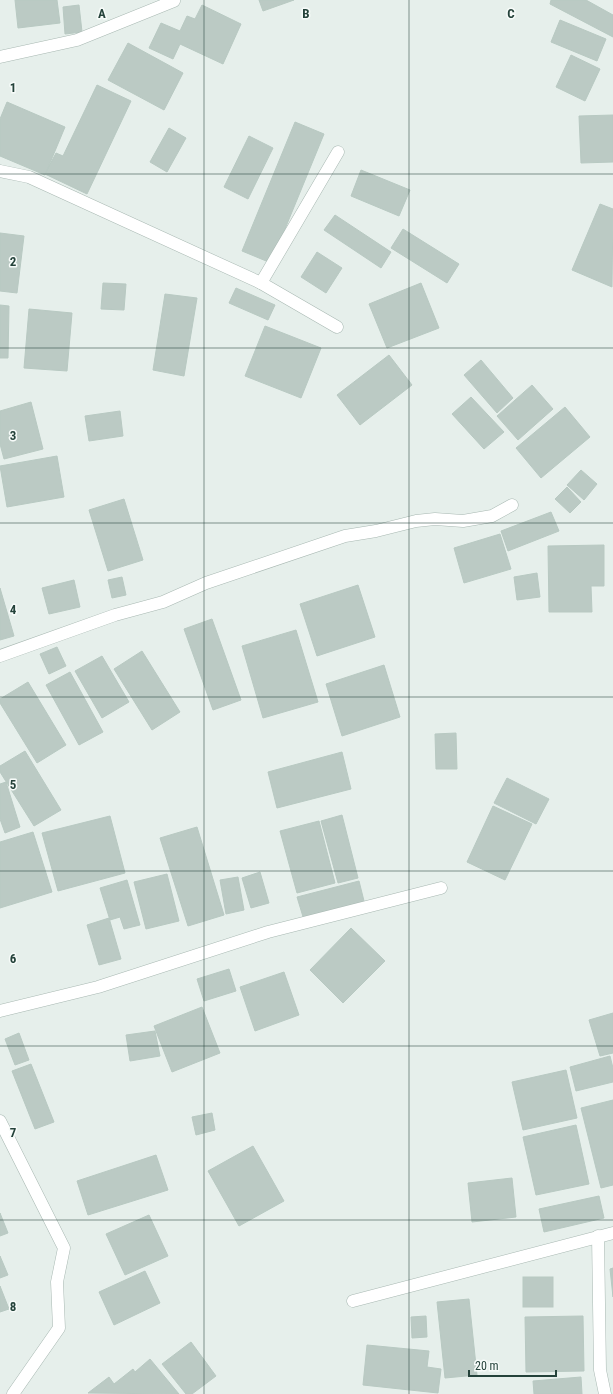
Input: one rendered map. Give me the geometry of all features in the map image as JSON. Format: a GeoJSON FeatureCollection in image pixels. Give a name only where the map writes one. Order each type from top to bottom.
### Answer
{"type":"FeatureCollection","features":[{"type":"Feature","properties":{"kind":"street"},"geometry":{"type":"LineString","coordinates":[[0,57],[77,40],[174,1]]}},
{"type":"Feature","properties":{"kind":"street"},"geometry":{"type":"LineString","coordinates":[[261,283],[338,152]]}},
{"type":"Feature","properties":{"kind":"street"},"geometry":{"type":"LineString","coordinates":[[0,171],[28,177],[261,283],[337,327]]}},
{"type":"Feature","properties":{"kind":"street"},"geometry":{"type":"LineString","coordinates":[[0,656],[115,615],[163,602],[206,583],[345,536],[376,531],[416,521],[463,521],[492,516],[512,505]]}},
{"type":"Feature","properties":{"kind":"street"},"geometry":{"type":"LineString","coordinates":[[0,1011],[98,987],[268,932],[441,888]]}},
{"type":"Feature","properties":{"kind":"street"},"geometry":{"type":"LineString","coordinates":[[0,1121],[64,1248],[57,1282],[59,1328],[13,1394]]}},
{"type":"Feature","properties":{"kind":"street"},"geometry":{"type":"LineString","coordinates":[[353,1301],[613,1233]]}},
{"type":"Feature","properties":{"kind":"street"},"geometry":{"type":"LineString","coordinates":[[598,1236],[600,1370],[605,1394]]}},
{"type":"Feature","properties":{"kind":"building"},"geometry":{"type":"Polygon","coordinates":[[[15,0],[57,0],[60,23],[18,28],[15,0]]]}},
{"type":"Feature","properties":{"kind":"building"},"geometry":{"type":"Polygon","coordinates":[[[259,0],[294,0],[263,11],[259,0]]]}},
{"type":"Feature","properties":{"kind":"building"},"geometry":{"type":"Polygon","coordinates":[[[551,0],[586,0],[613,15],[613,37],[550,4],[551,0]]]}},
{"type":"Feature","properties":{"kind":"building"},"geometry":{"type":"Polygon","coordinates":[[[79,5],[82,32],[65,34],[63,7],[79,5]]]}},
{"type":"Feature","properties":{"kind":"building"},"geometry":{"type":"Polygon","coordinates":[[[202,5],[241,24],[223,64],[180,44],[173,59],[149,48],[161,23],[180,31],[187,16],[195,19],[202,5]]]}},
{"type":"Feature","properties":{"kind":"building"},"geometry":{"type":"Polygon","coordinates":[[[560,20],[606,39],[597,61],[551,42],[560,20]]]}},
{"type":"Feature","properties":{"kind":"building"},"geometry":{"type":"Polygon","coordinates":[[[128,43],[183,73],[164,110],[108,80],[128,43]]]}},
{"type":"Feature","properties":{"kind":"building"},"geometry":{"type":"Polygon","coordinates":[[[571,55],[600,69],[585,101],[556,87],[571,55]]]}},
{"type":"Feature","properties":{"kind":"building"},"geometry":{"type":"Polygon","coordinates":[[[97,85],[131,101],[87,194],[45,174],[56,153],[63,156],[97,85]]]}},
{"type":"Feature","properties":{"kind":"building"},"geometry":{"type":"Polygon","coordinates":[[[7,102],[65,127],[45,175],[0,156],[0,119],[7,102]]]}},
{"type":"Feature","properties":{"kind":"building"},"geometry":{"type":"Polygon","coordinates":[[[613,115],[613,162],[581,163],[579,116],[613,115]]]}},
{"type":"Feature","properties":{"kind":"building"},"geometry":{"type":"Polygon","coordinates":[[[295,122],[324,134],[271,263],[242,251],[295,122]]]}},
{"type":"Feature","properties":{"kind":"building"},"geometry":{"type":"Polygon","coordinates":[[[169,128],[186,138],[167,172],[150,162],[169,128]]]}},
{"type":"Feature","properties":{"kind":"building"},"geometry":{"type":"Polygon","coordinates":[[[249,136],[273,148],[248,199],[224,187],[249,136]]]}},
{"type":"Feature","properties":{"kind":"building"},"geometry":{"type":"Polygon","coordinates":[[[361,170],[410,190],[399,216],[351,196],[361,170]]]}},
{"type":"Feature","properties":{"kind":"building"},"geometry":{"type":"Polygon","coordinates":[[[600,204],[613,209],[612,287],[572,270],[600,204]]]}},
{"type":"Feature","properties":{"kind":"building"},"geometry":{"type":"Polygon","coordinates":[[[335,215],[391,252],[381,268],[324,230],[335,215]]]}},
{"type":"Feature","properties":{"kind":"building"},"geometry":{"type":"Polygon","coordinates":[[[403,229],[459,264],[447,283],[391,248],[403,229]]]}},
{"type":"Feature","properties":{"kind":"building"},"geometry":{"type":"Polygon","coordinates":[[[0,233],[24,236],[17,293],[0,291],[0,233]]]}},
{"type":"Feature","properties":{"kind":"building"},"geometry":{"type":"Polygon","coordinates":[[[317,252],[342,268],[326,293],[301,277],[317,252]]]}},
{"type":"Feature","properties":{"kind":"building"},"geometry":{"type":"Polygon","coordinates":[[[103,283],[126,284],[124,310],[101,309],[103,283]]]}},
{"type":"Feature","properties":{"kind":"building"},"geometry":{"type":"Polygon","coordinates":[[[421,283],[439,328],[387,348],[369,304],[421,283]]]}},
{"type":"Feature","properties":{"kind":"building"},"geometry":{"type":"Polygon","coordinates":[[[236,288],[275,305],[268,320],[229,303],[236,288]]]}},
{"type":"Feature","properties":{"kind":"building"},"geometry":{"type":"Polygon","coordinates":[[[165,294],[197,298],[184,376],[153,370],[165,294]]]}},
{"type":"Feature","properties":{"kind":"building"},"geometry":{"type":"Polygon","coordinates":[[[0,305],[9,306],[8,358],[0,358],[0,305]]]}},
{"type":"Feature","properties":{"kind":"building"},"geometry":{"type":"Polygon","coordinates":[[[29,309],[72,313],[67,371],[24,368],[29,309]]]}},
{"type":"Feature","properties":{"kind":"building"},"geometry":{"type":"Polygon","coordinates":[[[265,326],[321,348],[301,398],[245,376],[265,326]]]}},
{"type":"Feature","properties":{"kind":"building"},"geometry":{"type":"Polygon","coordinates":[[[389,355],[412,385],[360,425],[337,395],[389,355]]]}},
{"type":"Feature","properties":{"kind":"building"},"geometry":{"type":"Polygon","coordinates":[[[481,360],[513,398],[497,413],[464,375],[481,360]]]}},
{"type":"Feature","properties":{"kind":"building"},"geometry":{"type":"Polygon","coordinates":[[[532,385],[553,409],[518,440],[497,416],[532,385]]]}},
{"type":"Feature","properties":{"kind":"building"},"geometry":{"type":"Polygon","coordinates":[[[471,397],[504,432],[484,449],[452,414],[471,397]]]}},
{"type":"Feature","properties":{"kind":"building"},"geometry":{"type":"Polygon","coordinates":[[[31,402],[43,449],[4,459],[0,444],[0,411],[31,402]]]}},
{"type":"Feature","properties":{"kind":"building"},"geometry":{"type":"Polygon","coordinates":[[[565,407],[590,437],[541,478],[516,448],[565,407]]]}},
{"type":"Feature","properties":{"kind":"building"},"geometry":{"type":"Polygon","coordinates":[[[120,411],[123,436],[89,441],[85,416],[120,411]]]}},
{"type":"Feature","properties":{"kind":"building"},"geometry":{"type":"Polygon","coordinates":[[[57,456],[64,497],[7,507],[0,466],[57,456]]]}},
{"type":"Feature","properties":{"kind":"building"},"geometry":{"type":"Polygon","coordinates":[[[581,470],[597,484],[584,500],[567,485],[581,470]]]}},
{"type":"Feature","properties":{"kind":"building"},"geometry":{"type":"Polygon","coordinates":[[[567,487],[581,502],[570,513],[555,499],[567,487]]]}},
{"type":"Feature","properties":{"kind":"building"},"geometry":{"type":"Polygon","coordinates":[[[124,499],[143,560],[108,571],[89,510],[124,499]]]}},
{"type":"Feature","properties":{"kind":"building"},"geometry":{"type":"Polygon","coordinates":[[[551,512],[559,531],[508,551],[501,531],[551,512]]]}},
{"type":"Feature","properties":{"kind":"building"},"geometry":{"type":"Polygon","coordinates":[[[500,534],[511,569],[464,583],[454,548],[500,534]]]}},
{"type":"Feature","properties":{"kind":"building"},"geometry":{"type":"Polygon","coordinates":[[[604,545],[604,586],[591,586],[592,612],[549,612],[548,546],[604,545]]]}},
{"type":"Feature","properties":{"kind":"building"},"geometry":{"type":"Polygon","coordinates":[[[537,573],[540,597],[517,600],[514,577],[537,573]]]}},
{"type":"Feature","properties":{"kind":"building"},"geometry":{"type":"Polygon","coordinates":[[[122,577],[126,595],[112,598],[108,580],[122,577]]]}},
{"type":"Feature","properties":{"kind":"building"},"geometry":{"type":"Polygon","coordinates":[[[74,580],[80,607],[49,614],[42,588],[74,580]]]}},
{"type":"Feature","properties":{"kind":"building"},"geometry":{"type":"Polygon","coordinates":[[[358,585],[375,637],[317,656],[300,604],[358,585]]]}},
{"type":"Feature","properties":{"kind":"building"},"geometry":{"type":"Polygon","coordinates":[[[0,588],[14,636],[0,640],[0,588]]]}},
{"type":"Feature","properties":{"kind":"building"},"geometry":{"type":"Polygon","coordinates":[[[212,619],[241,700],[213,710],[184,629],[212,619]]]}},
{"type":"Feature","properties":{"kind":"building"},"geometry":{"type":"Polygon","coordinates":[[[296,630],[318,702],[263,718],[242,646],[296,630]]]}},
{"type":"Feature","properties":{"kind":"building"},"geometry":{"type":"Polygon","coordinates":[[[57,647],[66,666],[49,674],[40,654],[57,647]]]}},
{"type":"Feature","properties":{"kind":"building"},"geometry":{"type":"Polygon","coordinates":[[[142,651],[180,712],[152,730],[114,669],[142,651]]]}},
{"type":"Feature","properties":{"kind":"building"},"geometry":{"type":"Polygon","coordinates":[[[102,656],[129,702],[102,718],[75,671],[102,656]]]}},
{"type":"Feature","properties":{"kind":"building"},"geometry":{"type":"Polygon","coordinates":[[[384,665],[400,717],[342,736],[326,684],[384,665]]]}},
{"type":"Feature","properties":{"kind":"building"},"geometry":{"type":"Polygon","coordinates":[[[70,672],[103,732],[79,745],[46,685],[70,672]]]}},
{"type":"Feature","properties":{"kind":"building"},"geometry":{"type":"Polygon","coordinates":[[[28,682],[66,745],[37,763],[0,703],[0,699],[28,682]]]}},
{"type":"Feature","properties":{"kind":"building"},"geometry":{"type":"Polygon","coordinates":[[[456,733],[457,769],[436,769],[435,734],[456,733]]]}},
{"type":"Feature","properties":{"kind":"building"},"geometry":{"type":"Polygon","coordinates":[[[25,751],[61,810],[34,826],[0,772],[0,766],[25,751]]]}},
{"type":"Feature","properties":{"kind":"building"},"geometry":{"type":"Polygon","coordinates":[[[342,752],[351,789],[277,808],[268,772],[342,752]]]}},
{"type":"Feature","properties":{"kind":"building"},"geometry":{"type":"Polygon","coordinates":[[[507,778],[549,799],[536,824],[494,803],[507,778]]]}},
{"type":"Feature","properties":{"kind":"building"},"geometry":{"type":"Polygon","coordinates":[[[6,782],[20,827],[5,833],[0,819],[0,784],[6,782]]]}},
{"type":"Feature","properties":{"kind":"building"},"geometry":{"type":"Polygon","coordinates":[[[493,806],[532,824],[505,880],[467,862],[493,806]]]}},
{"type":"Feature","properties":{"kind":"building"},"geometry":{"type":"Polygon","coordinates":[[[342,815],[358,878],[338,883],[321,821],[342,815]]]}},
{"type":"Feature","properties":{"kind":"building"},"geometry":{"type":"Polygon","coordinates":[[[110,816],[125,873],[58,891],[42,833],[110,816]]]}},
{"type":"Feature","properties":{"kind":"building"},"geometry":{"type":"Polygon","coordinates":[[[319,821],[335,883],[297,893],[280,831],[319,821]]]}},
{"type":"Feature","properties":{"kind":"building"},"geometry":{"type":"Polygon","coordinates":[[[197,827],[224,915],[188,926],[160,838],[197,827]]]}},
{"type":"Feature","properties":{"kind":"building"},"geometry":{"type":"Polygon","coordinates":[[[33,832],[52,892],[0,908],[0,842],[33,832]]]}},
{"type":"Feature","properties":{"kind":"building"},"geometry":{"type":"Polygon","coordinates":[[[260,872],[269,903],[251,908],[242,878],[260,872]]]}},
{"type":"Feature","properties":{"kind":"building"},"geometry":{"type":"Polygon","coordinates":[[[167,874],[179,921],[146,929],[134,882],[167,874]]]}},
{"type":"Feature","properties":{"kind":"building"},"geometry":{"type":"Polygon","coordinates":[[[238,877],[244,910],[226,914],[220,880],[238,877]]]}},
{"type":"Feature","properties":{"kind":"building"},"geometry":{"type":"Polygon","coordinates":[[[127,880],[140,925],[124,929],[120,917],[110,920],[100,888],[127,880]]]}},
{"type":"Feature","properties":{"kind":"building"},"geometry":{"type":"Polygon","coordinates":[[[359,881],[365,905],[304,920],[297,897],[359,881]]]}},
{"type":"Feature","properties":{"kind":"building"},"geometry":{"type":"Polygon","coordinates":[[[109,918],[121,959],[99,965],[87,925],[109,918]]]}},
{"type":"Feature","properties":{"kind":"building"},"geometry":{"type":"Polygon","coordinates":[[[351,928],[385,961],[343,1003],[310,970],[351,928]]]}},
{"type":"Feature","properties":{"kind":"building"},"geometry":{"type":"Polygon","coordinates":[[[229,969],[236,991],[204,1001],[197,979],[229,969]]]}},
{"type":"Feature","properties":{"kind":"building"},"geometry":{"type":"Polygon","coordinates":[[[284,972],[299,1015],[255,1031],[240,987],[284,972]]]}},
{"type":"Feature","properties":{"kind":"building"},"geometry":{"type":"Polygon","coordinates":[[[202,1007],[220,1053],[172,1072],[154,1026],[202,1007]]]}},
{"type":"Feature","properties":{"kind":"building"},"geometry":{"type":"Polygon","coordinates":[[[613,1013],[613,1053],[600,1056],[589,1020],[613,1013]]]}},
{"type":"Feature","properties":{"kind":"building"},"geometry":{"type":"Polygon","coordinates":[[[155,1031],[160,1056],[130,1061],[126,1035],[155,1031]]]}},
{"type":"Feature","properties":{"kind":"building"},"geometry":{"type":"Polygon","coordinates":[[[19,1033],[29,1060],[15,1065],[5,1039],[19,1033]]]}},
{"type":"Feature","properties":{"kind":"building"},"geometry":{"type":"Polygon","coordinates":[[[610,1056],[613,1068],[613,1082],[576,1091],[570,1067],[610,1056]]]}},
{"type":"Feature","properties":{"kind":"building"},"geometry":{"type":"Polygon","coordinates":[[[31,1064],[54,1122],[35,1129],[12,1071],[31,1064]]]}},
{"type":"Feature","properties":{"kind":"building"},"geometry":{"type":"Polygon","coordinates":[[[566,1070],[577,1118],[523,1130],[512,1082],[566,1070]]]}},
{"type":"Feature","properties":{"kind":"building"},"geometry":{"type":"Polygon","coordinates":[[[613,1100],[613,1185],[601,1188],[581,1108],[613,1100]]]}},
{"type":"Feature","properties":{"kind":"building"},"geometry":{"type":"Polygon","coordinates":[[[212,1113],[215,1130],[196,1135],[192,1117],[212,1113]]]}},
{"type":"Feature","properties":{"kind":"building"},"geometry":{"type":"Polygon","coordinates":[[[576,1125],[589,1184],[536,1195],[523,1137],[576,1125]]]}},
{"type":"Feature","properties":{"kind":"building"},"geometry":{"type":"Polygon","coordinates":[[[253,1146],[284,1201],[239,1226],[208,1171],[253,1146]]]}},
{"type":"Feature","properties":{"kind":"building"},"geometry":{"type":"Polygon","coordinates":[[[156,1155],[168,1190],[88,1215],[77,1181],[156,1155]]]}},
{"type":"Feature","properties":{"kind":"building"},"geometry":{"type":"Polygon","coordinates":[[[512,1178],[516,1217],[472,1222],[468,1183],[512,1178]]]}},
{"type":"Feature","properties":{"kind":"building"},"geometry":{"type":"Polygon","coordinates":[[[599,1196],[604,1218],[544,1232],[539,1209],[599,1196]]]}},
{"type":"Feature","properties":{"kind":"building"},"geometry":{"type":"Polygon","coordinates":[[[0,1213],[8,1233],[0,1236],[0,1213]]]}},
{"type":"Feature","properties":{"kind":"building"},"geometry":{"type":"Polygon","coordinates":[[[149,1215],[168,1256],[125,1275],[106,1234],[149,1215]]]}},
{"type":"Feature","properties":{"kind":"building"},"geometry":{"type":"Polygon","coordinates":[[[0,1256],[8,1275],[0,1278],[0,1256]]]}},
{"type":"Feature","properties":{"kind":"building"},"geometry":{"type":"Polygon","coordinates":[[[613,1268],[613,1297],[610,1269],[613,1268]]]}},
{"type":"Feature","properties":{"kind":"building"},"geometry":{"type":"Polygon","coordinates":[[[145,1271],[160,1303],[114,1325],[99,1292],[145,1271]]]}},
{"type":"Feature","properties":{"kind":"building"},"geometry":{"type":"Polygon","coordinates":[[[523,1277],[553,1277],[553,1307],[523,1307],[523,1277]]]}},
{"type":"Feature","properties":{"kind":"building"},"geometry":{"type":"Polygon","coordinates":[[[0,1286],[9,1309],[0,1312],[0,1286]]]}},
{"type":"Feature","properties":{"kind":"building"},"geometry":{"type":"Polygon","coordinates":[[[469,1299],[477,1375],[445,1378],[437,1302],[469,1299]]]}},
{"type":"Feature","properties":{"kind":"building"},"geometry":{"type":"Polygon","coordinates":[[[426,1316],[427,1337],[412,1338],[411,1317],[426,1316]]]}},
{"type":"Feature","properties":{"kind":"building"},"geometry":{"type":"Polygon","coordinates":[[[583,1316],[584,1371],[526,1372],[525,1317],[583,1316]]]}},
{"type":"Feature","properties":{"kind":"building"},"geometry":{"type":"Polygon","coordinates":[[[191,1342],[216,1376],[192,1394],[186,1394],[162,1364],[191,1342]]]}},
{"type":"Feature","properties":{"kind":"building"},"geometry":{"type":"Polygon","coordinates":[[[367,1345],[429,1351],[427,1367],[441,1369],[438,1393],[363,1385],[367,1345]]]}},
{"type":"Feature","properties":{"kind":"building"},"geometry":{"type":"Polygon","coordinates":[[[150,1359],[179,1394],[88,1393],[109,1377],[114,1384],[133,1369],[135,1372],[150,1359]]]}},
{"type":"Feature","properties":{"kind":"building"},"geometry":{"type":"Polygon","coordinates":[[[581,1377],[582,1394],[534,1394],[533,1381],[581,1377]]]}}]}
